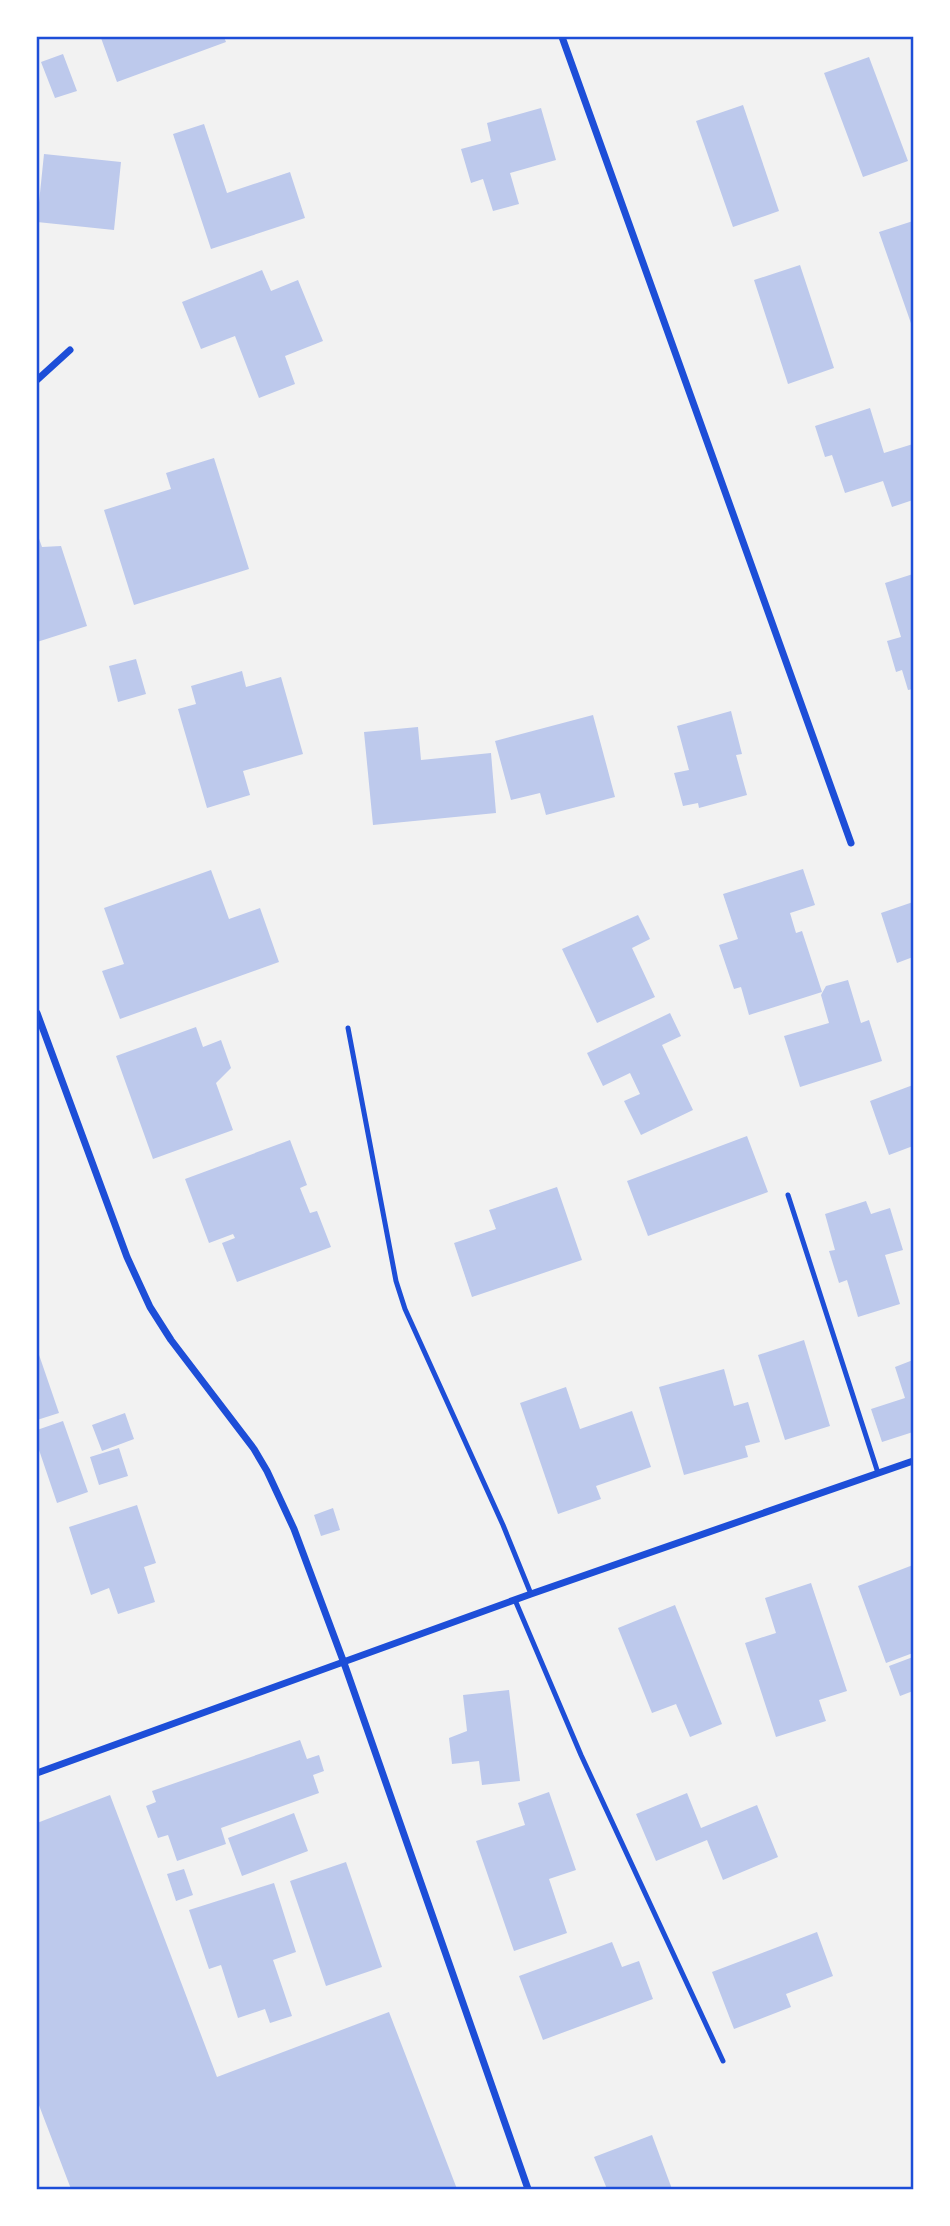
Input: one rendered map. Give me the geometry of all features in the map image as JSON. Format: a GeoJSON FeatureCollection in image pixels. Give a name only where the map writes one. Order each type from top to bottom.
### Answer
{"type":"FeatureCollection","features":[{"type":"Feature","properties":{"kind":"street"},"geometry":{"type":"LineString","coordinates":[[562,37],[851,844]]}},
{"type":"Feature","properties":{"kind":"street"},"geometry":{"type":"LineString","coordinates":[[37,380],[70,350]]}},
{"type":"Feature","properties":{"kind":"street"},"geometry":{"type":"LineString","coordinates":[[37,1013],[138,1283],[171,1340],[254,1448],[294,1529],[344,1663],[528,2189]]}},
{"type":"Feature","properties":{"kind":"street"},"geometry":{"type":"LineString","coordinates":[[37,1773],[531,1594],[913,1461]]}},
{"type":"Feature","properties":{"kind":"lane"},"geometry":{"type":"LineString","coordinates":[[348,1028],[388,1245],[399,1290],[531,1594]]}},
{"type":"Feature","properties":{"kind":"lane"},"geometry":{"type":"LineString","coordinates":[[788,1195],[878,1473]]}},
{"type":"Feature","properties":{"kind":"lane"},"geometry":{"type":"LineString","coordinates":[[515,1600],[581,1755],[723,2061]]}},
{"type":"Feature","properties":{"kind":"building"},"geometry":{"type":"Polygon","coordinates":[[[224,37],[226,42],[117,82],[101,38],[224,37]]]}},
{"type":"Feature","properties":{"kind":"building"},"geometry":{"type":"Polygon","coordinates":[[[63,54],[77,91],[55,98],[41,62],[63,54]]]}},
{"type":"Feature","properties":{"kind":"building"},"geometry":{"type":"Polygon","coordinates":[[[869,57],[908,161],[863,177],[824,73],[869,57]]]}},
{"type":"Feature","properties":{"kind":"building"},"geometry":{"type":"Polygon","coordinates":[[[743,105],[779,211],[733,227],[696,121],[743,105]]]}},
{"type":"Feature","properties":{"kind":"building"},"geometry":{"type":"Polygon","coordinates":[[[541,108],[556,160],[510,173],[519,204],[493,211],[483,179],[471,183],[461,149],[491,141],[487,123],[541,108]]]}},
{"type":"Feature","properties":{"kind":"building"},"geometry":{"type":"Polygon","coordinates":[[[204,124],[227,193],[290,172],[305,218],[211,249],[173,134],[204,124]]]}},
{"type":"Feature","properties":{"kind":"building"},"geometry":{"type":"Polygon","coordinates":[[[44,154],[121,162],[114,230],[37,222],[44,154]]]}},
{"type":"Feature","properties":{"kind":"building"},"geometry":{"type":"Polygon","coordinates":[[[913,221],[913,329],[879,232],[913,221]]]}},
{"type":"Feature","properties":{"kind":"building"},"geometry":{"type":"Polygon","coordinates":[[[800,265],[834,368],[788,384],[754,280],[800,265]]]}},
{"type":"Feature","properties":{"kind":"building"},"geometry":{"type":"Polygon","coordinates":[[[262,270],[271,291],[298,280],[323,341],[285,356],[295,384],[259,398],[235,336],[201,349],[182,302],[262,270]]]}},
{"type":"Feature","properties":{"kind":"building"},"geometry":{"type":"Polygon","coordinates":[[[870,408],[884,453],[913,444],[913,500],[892,507],[883,481],[845,493],[832,455],[825,457],[815,426],[870,408]]]}},
{"type":"Feature","properties":{"kind":"building"},"geometry":{"type":"Polygon","coordinates":[[[214,458],[249,569],[134,605],[104,510],[171,489],[166,473],[214,458]]]}},
{"type":"Feature","properties":{"kind":"building"},"geometry":{"type":"Polygon","coordinates":[[[37,533],[42,547],[61,546],[87,626],[37,642],[37,533]]]}},
{"type":"Feature","properties":{"kind":"building"},"geometry":{"type":"Polygon","coordinates":[[[913,574],[913,689],[908,690],[902,670],[896,672],[887,641],[901,637],[885,583],[913,574]]]}},
{"type":"Feature","properties":{"kind":"building"},"geometry":{"type":"Polygon","coordinates":[[[136,659],[146,694],[118,702],[109,666],[136,659]]]}},
{"type":"Feature","properties":{"kind":"building"},"geometry":{"type":"Polygon","coordinates":[[[242,671],[246,687],[281,677],[303,754],[243,771],[250,795],[207,808],[178,709],[196,704],[191,686],[242,671]]]}},
{"type":"Feature","properties":{"kind":"building"},"geometry":{"type":"Polygon","coordinates":[[[731,711],[742,754],[736,755],[747,795],[699,808],[698,803],[683,806],[674,773],[689,770],[677,726],[731,711]]]}},
{"type":"Feature","properties":{"kind":"building"},"geometry":{"type":"Polygon","coordinates":[[[593,715],[615,797],[546,815],[540,793],[511,800],[495,741],[593,715]]]}},
{"type":"Feature","properties":{"kind":"building"},"geometry":{"type":"Polygon","coordinates":[[[418,727],[421,760],[491,753],[496,813],[373,825],[364,732],[418,727]]]}},
{"type":"Feature","properties":{"kind":"building"},"geometry":{"type":"Polygon","coordinates":[[[803,869],[815,905],[790,913],[796,933],[802,931],[822,992],[749,1015],[741,987],[734,989],[719,945],[738,939],[723,894],[803,869]]]}},
{"type":"Feature","properties":{"kind":"building"},"geometry":{"type":"Polygon","coordinates":[[[211,870],[229,919],[260,908],[279,962],[120,1019],[102,971],[124,964],[104,908],[211,870]]]}},
{"type":"Feature","properties":{"kind":"building"},"geometry":{"type":"Polygon","coordinates":[[[913,902],[913,957],[897,963],[881,913],[913,902]]]}},
{"type":"Feature","properties":{"kind":"building"},"geometry":{"type":"Polygon","coordinates":[[[638,915],[650,939],[632,948],[655,997],[597,1023],[562,949],[638,915]]]}},
{"type":"Feature","properties":{"kind":"building"},"geometry":{"type":"Polygon","coordinates":[[[848,980],[861,1023],[869,1020],[882,1061],[800,1087],[784,1036],[829,1023],[821,995],[826,986],[848,980]]]}},
{"type":"Feature","properties":{"kind":"building"},"geometry":{"type":"Polygon","coordinates":[[[670,1013],[681,1036],[662,1045],[693,1110],[641,1135],[624,1101],[640,1094],[630,1073],[603,1086],[587,1053],[670,1013]]]}},
{"type":"Feature","properties":{"kind":"building"},"geometry":{"type":"Polygon","coordinates":[[[196,1027],[203,1047],[221,1040],[231,1068],[216,1083],[233,1130],[153,1159],[116,1056],[196,1027]]]}},
{"type":"Feature","properties":{"kind":"building"},"geometry":{"type":"Polygon","coordinates":[[[913,1085],[913,1146],[889,1155],[870,1101],[913,1085]]]}},
{"type":"Feature","properties":{"kind":"building"},"geometry":{"type":"Polygon","coordinates":[[[747,1136],[768,1192],[648,1236],[627,1181],[747,1136]]]}},
{"type":"Feature","properties":{"kind":"building"},"geometry":{"type":"Polygon","coordinates":[[[290,1140],[307,1185],[300,1188],[310,1213],[317,1211],[331,1247],[237,1282],[222,1243],[235,1238],[233,1234],[209,1243],[185,1179],[290,1140]]]}},
{"type":"Feature","properties":{"kind":"building"},"geometry":{"type":"Polygon","coordinates":[[[557,1187],[582,1260],[472,1297],[454,1243],[496,1229],[489,1210],[557,1187]]]}},
{"type":"Feature","properties":{"kind":"building"},"geometry":{"type":"Polygon","coordinates":[[[866,1201],[871,1214],[890,1208],[903,1250],[885,1255],[900,1304],[858,1317],[847,1280],[839,1283],[829,1251],[835,1250],[825,1214],[866,1201]]]}},
{"type":"Feature","properties":{"kind":"building"},"geometry":{"type":"Polygon","coordinates":[[[804,1340],[830,1426],[785,1440],[758,1355],[804,1340]]]}},
{"type":"Feature","properties":{"kind":"building"},"geometry":{"type":"Polygon","coordinates":[[[37,1349],[59,1413],[37,1420],[37,1349]]]}},
{"type":"Feature","properties":{"kind":"building"},"geometry":{"type":"Polygon","coordinates":[[[913,1360],[913,1432],[882,1442],[871,1409],[905,1398],[895,1367],[913,1360]]]}},
{"type":"Feature","properties":{"kind":"building"},"geometry":{"type":"Polygon","coordinates":[[[724,1369],[734,1406],[748,1402],[760,1442],[745,1446],[748,1457],[684,1475],[659,1387],[724,1369]]]}},
{"type":"Feature","properties":{"kind":"building"},"geometry":{"type":"Polygon","coordinates":[[[566,1387],[580,1429],[632,1411],[651,1467],[596,1486],[601,1499],[558,1514],[520,1403],[566,1387]]]}},
{"type":"Feature","properties":{"kind":"building"},"geometry":{"type":"Polygon","coordinates":[[[125,1413],[134,1439],[102,1451],[92,1425],[125,1413]]]}},
{"type":"Feature","properties":{"kind":"building"},"geometry":{"type":"Polygon","coordinates":[[[63,1421],[88,1492],[57,1503],[37,1444],[37,1430],[63,1421]]]}},
{"type":"Feature","properties":{"kind":"building"},"geometry":{"type":"Polygon","coordinates":[[[119,1448],[128,1476],[99,1485],[90,1457],[119,1448]]]}},
{"type":"Feature","properties":{"kind":"building"},"geometry":{"type":"Polygon","coordinates":[[[137,1505],[156,1563],[144,1567],[155,1602],[118,1614],[109,1588],[91,1595],[69,1527],[137,1505]]]}},
{"type":"Feature","properties":{"kind":"building"},"geometry":{"type":"Polygon","coordinates":[[[333,1508],[340,1530],[321,1536],[314,1515],[333,1508]]]}},
{"type":"Feature","properties":{"kind":"building"},"geometry":{"type":"Polygon","coordinates":[[[913,1565],[913,1653],[886,1663],[858,1586],[913,1565]]]}},
{"type":"Feature","properties":{"kind":"building"},"geometry":{"type":"Polygon","coordinates":[[[811,1583],[847,1691],[819,1700],[826,1721],[776,1737],[745,1643],[776,1633],[765,1598],[811,1583]]]}},
{"type":"Feature","properties":{"kind":"building"},"geometry":{"type":"Polygon","coordinates":[[[675,1605],[722,1724],[690,1737],[676,1704],[652,1713],[618,1628],[675,1605]]]}},
{"type":"Feature","properties":{"kind":"building"},"geometry":{"type":"Polygon","coordinates":[[[913,1657],[913,1691],[900,1696],[889,1666],[913,1657]]]}},
{"type":"Feature","properties":{"kind":"building"},"geometry":{"type":"Polygon","coordinates":[[[509,1690],[520,1781],[482,1785],[479,1761],[452,1764],[449,1738],[467,1731],[463,1695],[509,1690]]]}},
{"type":"Feature","properties":{"kind":"building"},"geometry":{"type":"Polygon","coordinates":[[[300,1740],[307,1759],[319,1755],[324,1771],[313,1775],[319,1793],[221,1828],[226,1844],[177,1861],[168,1835],[158,1838],[146,1806],[156,1802],[152,1791],[300,1740]]]}},
{"type":"Feature","properties":{"kind":"building"},"geometry":{"type":"Polygon","coordinates":[[[549,1792],[576,1870],[549,1879],[567,1933],[514,1951],[476,1841],[525,1825],[518,1803],[549,1792]]]}},
{"type":"Feature","properties":{"kind":"building"},"geometry":{"type":"Polygon","coordinates":[[[687,1793],[701,1828],[757,1805],[778,1857],[723,1880],[707,1840],[656,1861],[636,1814],[687,1793]]]}},
{"type":"Feature","properties":{"kind":"building"},"geometry":{"type":"Polygon","coordinates":[[[110,1795],[217,2077],[389,2012],[457,2189],[71,2189],[37,2100],[37,1823],[110,1795]]]}},
{"type":"Feature","properties":{"kind":"building"},"geometry":{"type":"Polygon","coordinates":[[[294,1813],[308,1851],[242,1876],[228,1838],[294,1813]]]}},
{"type":"Feature","properties":{"kind":"building"},"geometry":{"type":"Polygon","coordinates":[[[346,1862],[382,1967],[326,1986],[290,1881],[346,1862]]]}},
{"type":"Feature","properties":{"kind":"building"},"geometry":{"type":"Polygon","coordinates":[[[184,1869],[193,1895],[176,1901],[167,1874],[184,1869]]]}},
{"type":"Feature","properties":{"kind":"building"},"geometry":{"type":"Polygon","coordinates":[[[274,1883],[296,1952],[273,1960],[292,2016],[270,2023],[265,2009],[238,2018],[221,1965],[209,1969],[189,1910],[274,1883]]]}},
{"type":"Feature","properties":{"kind":"building"},"geometry":{"type":"Polygon","coordinates":[[[817,1932],[833,1976],[786,1994],[791,2007],[734,2029],[712,1972],[817,1932]]]}},
{"type":"Feature","properties":{"kind":"building"},"geometry":{"type":"Polygon","coordinates":[[[612,1942],[622,1967],[639,1961],[653,1999],[543,2040],[519,1976],[612,1942]]]}},
{"type":"Feature","properties":{"kind":"building"},"geometry":{"type":"Polygon","coordinates":[[[652,2135],[672,2189],[607,2189],[594,2157],[652,2135]]]}}]}
